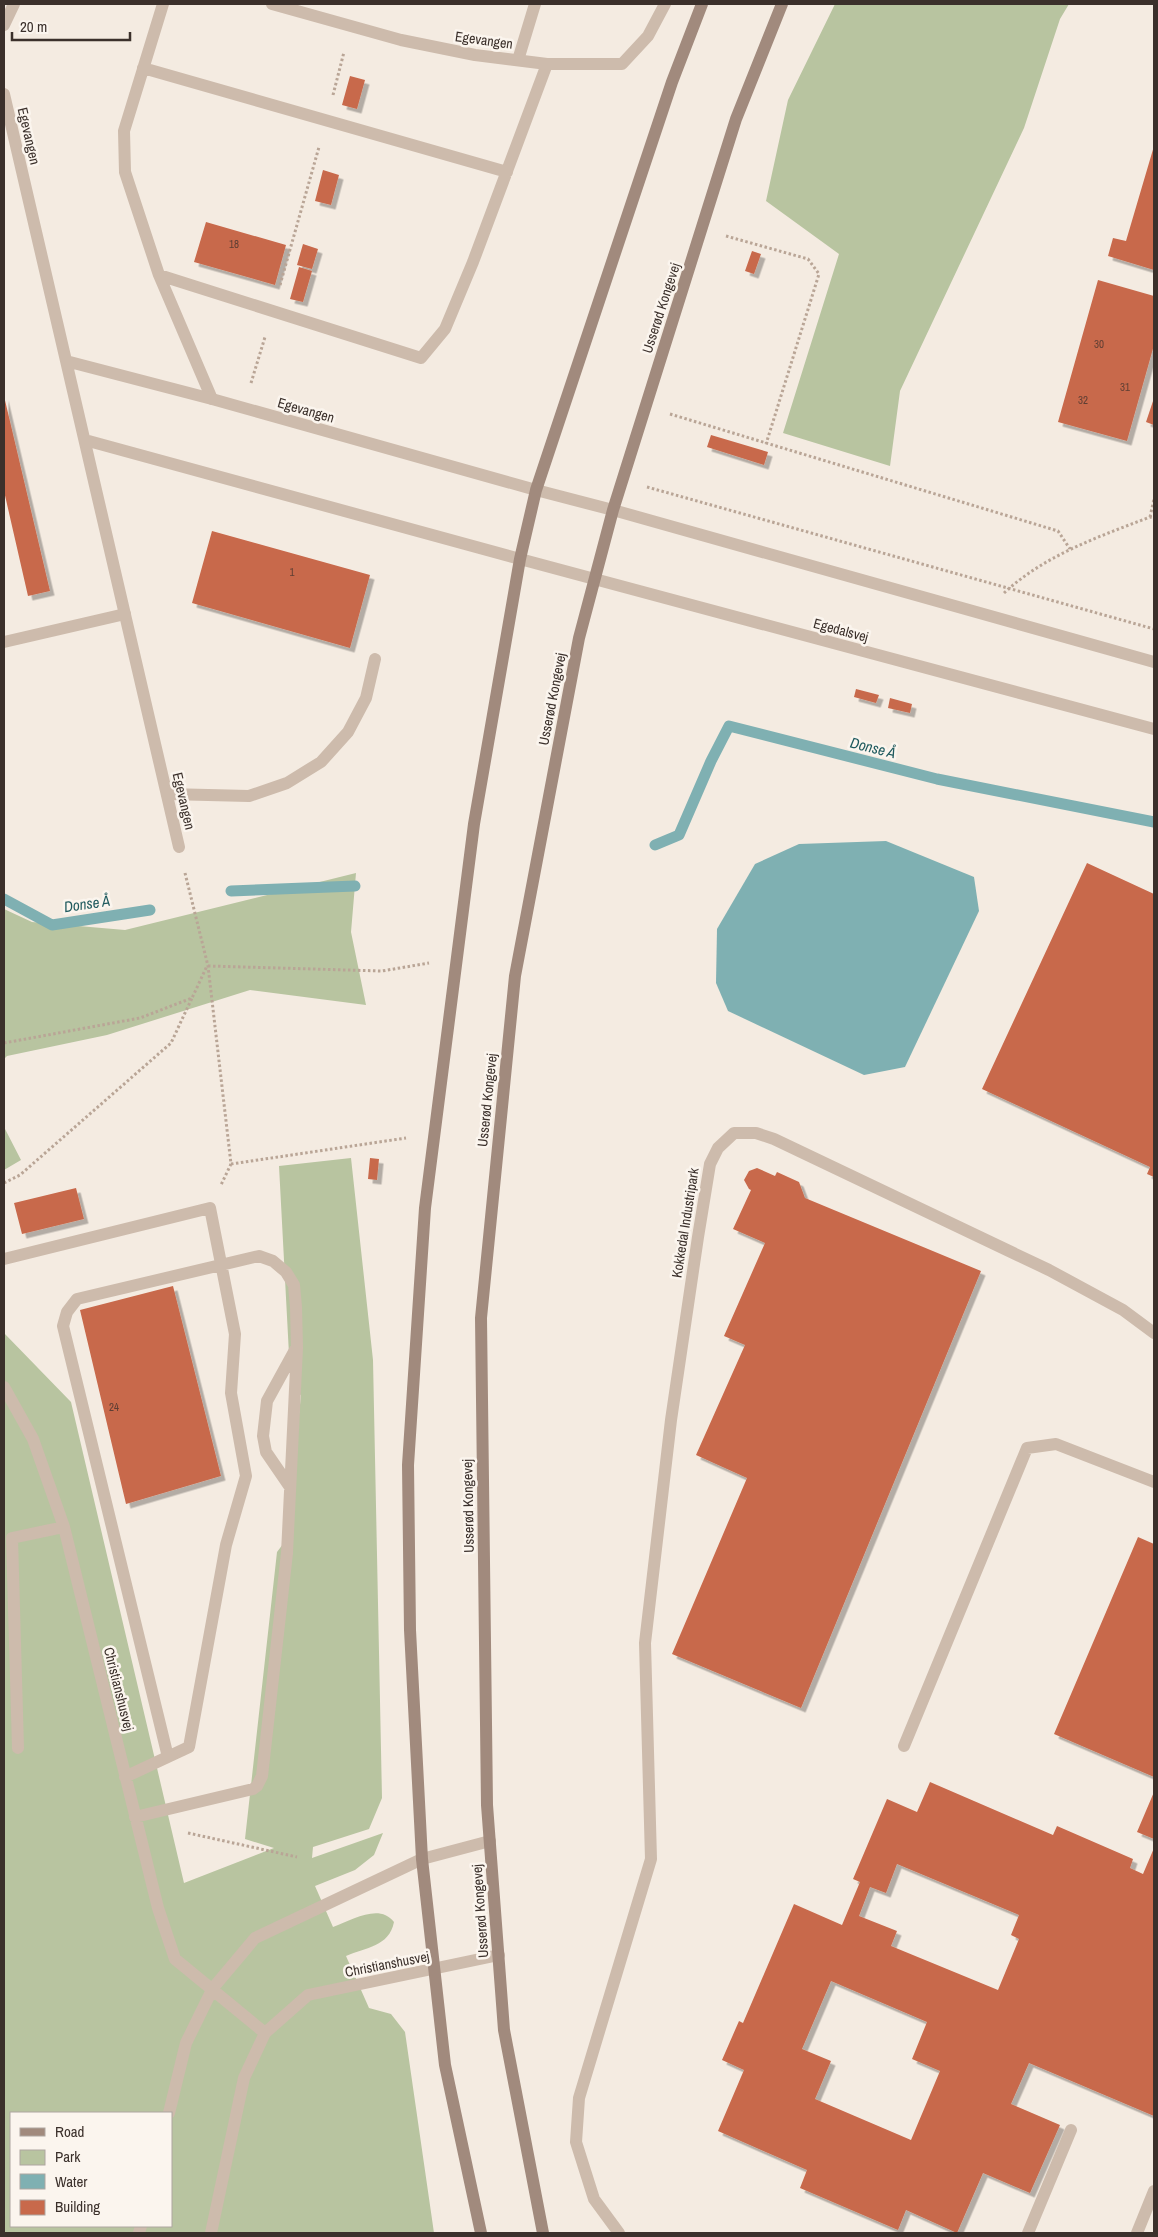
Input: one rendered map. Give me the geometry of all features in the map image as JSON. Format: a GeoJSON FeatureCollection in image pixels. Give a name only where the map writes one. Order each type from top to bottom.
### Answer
{"type":"FeatureCollection","features":[{"type":"Feature","properties":{"kind":"main road"},"geometry":{"type":"LineString","coordinates":[[481,2233],[445,2065],[422,1859],[410,1630],[408,1465],[425,1208],[474,824],[520,559],[536,490],[672,82],[702,4]]}},
{"type":"Feature","properties":{"kind":"main road","name":"Usserød Kongevej"},"geometry":{"type":"LineString","coordinates":[[543,2233],[504,2030],[487,1800],[481,1318],[515,976],[579,638],[613,510],[736,119],[782,4]]}},
{"type":"Feature","properties":{"kind":"street"},"geometry":{"type":"LineString","coordinates":[[4,25],[14,4]]}},
{"type":"Feature","properties":{"kind":"street"},"geometry":{"type":"LineString","coordinates":[[162,4],[124,131],[125,172],[159,275],[212,399]]}},
{"type":"Feature","properties":{"kind":"street","name":"Egevangen"},"geometry":{"type":"LineString","coordinates":[[272,4],[401,40],[475,55],[547,64],[622,64],[648,36],[665,4]]}},
{"type":"Feature","properties":{"kind":"street"},"geometry":{"type":"LineString","coordinates":[[518,60],[535,4]]}},
{"type":"Feature","properties":{"kind":"street"},"geometry":{"type":"LineString","coordinates":[[159,275],[421,358],[445,329],[547,64]]}},
{"type":"Feature","properties":{"kind":"street"},"geometry":{"type":"LineString","coordinates":[[143,68],[507,172]]}},
{"type":"Feature","properties":{"kind":"street","name":"Egevangen"},"geometry":{"type":"LineString","coordinates":[[4,94],[179,847]]}},
{"type":"Feature","properties":{"kind":"street","name":"Egevangen"},"geometry":{"type":"LineString","coordinates":[[66,361],[212,399],[536,490]]}},
{"type":"Feature","properties":{"kind":"street"},"geometry":{"type":"LineString","coordinates":[[84,440],[520,559]]}},
{"type":"Feature","properties":{"kind":"street"},"geometry":{"type":"LineString","coordinates":[[536,490],[1154,662]]}},
{"type":"Feature","properties":{"kind":"street","name":"Egedalsvej"},"geometry":{"type":"LineString","coordinates":[[520,559],[1154,729]]}},
{"type":"Feature","properties":{"kind":"street"},"geometry":{"type":"LineString","coordinates":[[4,642],[125,614]]}},
{"type":"Feature","properties":{"kind":"street"},"geometry":{"type":"LineString","coordinates":[[167,794],[249,796],[287,783],[321,762],[348,732],[366,698],[375,659]]}},
{"type":"Feature","properties":{"kind":"street","name":"Kokkedal Industripark"},"geometry":{"type":"LineString","coordinates":[[620,2233],[594,2199],[576,2142],[579,2098],[651,1859],[645,1643],[670,1420],[710,1164],[718,1148],[726,1138],[734,1133],[756,1133],[774,1140],[1049,1270],[1123,1310],[1154,1333]]}},
{"type":"Feature","properties":{"kind":"street"},"geometry":{"type":"LineString","coordinates":[[4,1259],[210,1208],[235,1334],[230,1393],[246,1476],[226,1544],[189,1747],[125,1778]]}},
{"type":"Feature","properties":{"kind":"street"},"geometry":{"type":"LineString","coordinates":[[135,1817],[253,1789],[260,1780],[265,1755],[286,1553],[296,1348],[296,1307],[294,1285],[286,1272],[273,1261],[259,1256],[77,1299],[67,1312],[63,1326],[168,1757]]}},
{"type":"Feature","properties":{"kind":"street"},"geometry":{"type":"LineString","coordinates":[[290,1487],[266,1452],[263,1436],[267,1401],[296,1348]]}},
{"type":"Feature","properties":{"kind":"street","name":"Christianshusvej"},"geometry":{"type":"LineString","coordinates":[[4,1387],[34,1439],[64,1527],[158,1908],[175,1959],[213,1988],[265,2033]]}},
{"type":"Feature","properties":{"kind":"street"},"geometry":{"type":"LineString","coordinates":[[904,1746],[1027,1448],[1056,1444],[1154,1482]]}},
{"type":"Feature","properties":{"kind":"street"},"geometry":{"type":"LineString","coordinates":[[18,1748],[12,1538],[64,1527]]}},
{"type":"Feature","properties":{"kind":"street"},"geometry":{"type":"LineString","coordinates":[[169,2112],[186,2044],[213,1988],[255,1938],[422,1859],[490,1841]]}},
{"type":"Feature","properties":{"kind":"street","name":"Christianshusvej"},"geometry":{"type":"LineString","coordinates":[[211,2233],[244,2078],[265,2033],[308,1994],[499,1955]]}},
{"type":"Feature","properties":{"kind":"street"},"geometry":{"type":"LineString","coordinates":[[1028,2233],[1071,2130]]}},
{"type":"Feature","properties":{"kind":"street"},"geometry":{"type":"LineString","coordinates":[[1137,2233],[1154,2191]]}},
{"type":"Feature","properties":{"kind":"path"},"geometry":{"type":"LineString","coordinates":[[244,408],[327,120],[351,26]]}},
{"type":"Feature","properties":{"kind":"path"},"geometry":{"type":"LineString","coordinates":[[701,229],[808,259],[819,274],[766,444]]}},
{"type":"Feature","properties":{"kind":"path"},"geometry":{"type":"LineString","coordinates":[[645,407],[1058,531],[1070,549]]}},
{"type":"Feature","properties":{"kind":"path"},"geometry":{"type":"LineString","coordinates":[[622,480],[1154,629]]}},
{"type":"Feature","properties":{"kind":"path"},"geometry":{"type":"LineString","coordinates":[[1150,517],[1154,499]]}},
{"type":"Feature","properties":{"kind":"path"},"geometry":{"type":"LineString","coordinates":[[981,613],[1020,578],[1070,549],[1150,517],[1154,518]]}},
{"type":"Feature","properties":{"kind":"path"},"geometry":{"type":"LineString","coordinates":[[179,847],[208,966],[231,1164],[210,1208]]}},
{"type":"Feature","properties":{"kind":"path"},"geometry":{"type":"LineString","coordinates":[[208,966],[382,971],[457,959]]}},
{"type":"Feature","properties":{"kind":"path"},"geometry":{"type":"LineString","coordinates":[[4,1184],[20,1175],[170,1043],[208,966]]}},
{"type":"Feature","properties":{"kind":"path"},"geometry":{"type":"LineString","coordinates":[[4,1043],[140,1018],[192,998]]}},
{"type":"Feature","properties":{"kind":"path"},"geometry":{"type":"LineString","coordinates":[[231,1164],[434,1134]]}},
{"type":"Feature","properties":{"kind":"path"},"geometry":{"type":"LineString","coordinates":[[141,1839],[173,1830],[297,1857]]}},
{"type":"Feature","properties":{"kind":"green space"},"geometry":{"type":"Polygon","coordinates":[[[835,4],[1069,4],[1060,19],[1024,128],[900,391],[890,466],[783,433],[839,254],[766,201],[788,100],[835,4]]]}},
{"type":"Feature","properties":{"kind":"green space"},"geometry":{"type":"Polygon","coordinates":[[[356,873],[351,932],[366,1005],[250,990],[107,1035],[7,1056],[4,1059],[4,909],[32,922],[125,930],[356,873]]]}},
{"type":"Feature","properties":{"kind":"green space"},"geometry":{"type":"Polygon","coordinates":[[[4,1127],[21,1160],[4,1170],[4,1127]]]}},
{"type":"Feature","properties":{"kind":"green space"},"geometry":{"type":"Polygon","coordinates":[[[351,1158],[373,1360],[382,1798],[369,1829],[313,1847],[312,1858],[383,1833],[374,1855],[355,1870],[315,1886],[333,1927],[357,1917],[373,1913],[388,1916],[394,1922],[387,1937],[382,1941],[346,1956],[369,2008],[391,2014],[405,2032],[434,2233],[4,2233],[4,1333],[71,1402],[184,1883],[274,1848],[245,1839],[277,1552],[286,1540],[301,1395],[291,1392],[279,1166],[351,1158]]]}},
{"type":"Feature","properties":{"kind":"water"},"geometry":{"type":"Polygon","coordinates":[[[886,841],[974,877],[979,911],[905,1067],[864,1075],[728,1011],[716,983],[717,929],[755,864],[799,844],[886,841]]]}},
{"type":"Feature","properties":{"kind":"building"},"geometry":{"type":"Polygon","coordinates":[[[350,76],[365,80],[357,109],[342,105],[350,76]]]}},
{"type":"Feature","properties":{"kind":"building"},"geometry":{"type":"Polygon","coordinates":[[[1154,146],[1154,270],[1108,256],[1113,238],[1126,241],[1154,146]]]}},
{"type":"Feature","properties":{"kind":"building"},"geometry":{"type":"Polygon","coordinates":[[[323,170],[339,175],[331,205],[315,201],[323,170]]]}},
{"type":"Feature","properties":{"kind":"building"},"geometry":{"type":"Polygon","coordinates":[[[206,222],[286,245],[275,285],[194,262],[206,222]]]}},
{"type":"Feature","properties":{"kind":"building"},"geometry":{"type":"Polygon","coordinates":[[[303,244],[318,249],[312,269],[297,265],[303,244]]]}},
{"type":"Feature","properties":{"kind":"building"},"geometry":{"type":"Polygon","coordinates":[[[752,251],[761,254],[754,274],[745,271],[752,251]]]}},
{"type":"Feature","properties":{"kind":"building"},"geometry":{"type":"Polygon","coordinates":[[[299,267],[312,271],[303,302],[290,299],[299,267]]]}},
{"type":"Feature","properties":{"kind":"building"},"geometry":{"type":"Polygon","coordinates":[[[1098,280],[1154,296],[1154,345],[1127,441],[1058,422],[1098,280]]]}},
{"type":"Feature","properties":{"kind":"building"},"geometry":{"type":"Polygon","coordinates":[[[4,396],[50,591],[28,596],[4,491],[4,396]]]}},
{"type":"Feature","properties":{"kind":"building"},"geometry":{"type":"Polygon","coordinates":[[[1154,398],[1154,425],[1146,422],[1154,398]]]}},
{"type":"Feature","properties":{"kind":"building"},"geometry":{"type":"Polygon","coordinates":[[[711,435],[768,452],[764,465],[707,447],[711,435]]]}},
{"type":"Feature","properties":{"kind":"building"},"geometry":{"type":"Polygon","coordinates":[[[212,531],[370,575],[350,648],[192,603],[212,531]]]}},
{"type":"Feature","properties":{"kind":"building"},"geometry":{"type":"Polygon","coordinates":[[[856,689],[879,695],[876,703],[854,697],[856,689]]]}},
{"type":"Feature","properties":{"kind":"building"},"geometry":{"type":"Polygon","coordinates":[[[890,698],[912,704],[910,713],[888,708],[890,698]]]}},
{"type":"Feature","properties":{"kind":"building"},"geometry":{"type":"Polygon","coordinates":[[[1087,863],[1154,894],[1154,1177],[1147,1174],[1150,1167],[982,1089],[1087,863]]]}},
{"type":"Feature","properties":{"kind":"building"},"geometry":{"type":"Polygon","coordinates":[[[370,1158],[379,1159],[377,1180],[368,1179],[370,1158]]]}},
{"type":"Feature","properties":{"kind":"building"},"geometry":{"type":"Polygon","coordinates":[[[757,1168],[775,1176],[777,1172],[799,1182],[805,1198],[981,1271],[801,1708],[672,1654],[747,1478],[696,1455],[745,1345],[724,1336],[765,1243],[733,1229],[751,1190],[744,1180],[749,1171],[757,1168]]]}},
{"type":"Feature","properties":{"kind":"building"},"geometry":{"type":"Polygon","coordinates":[[[76,1188],[84,1219],[22,1234],[14,1203],[76,1188]]]}},
{"type":"Feature","properties":{"kind":"building"},"geometry":{"type":"Polygon","coordinates":[[[173,1286],[221,1476],[126,1504],[80,1310],[173,1286]]]}},
{"type":"Feature","properties":{"kind":"building"},"geometry":{"type":"Polygon","coordinates":[[[1138,1537],[1154,1544],[1154,1777],[1054,1734],[1138,1537]]]}},
{"type":"Feature","properties":{"kind":"building"},"geometry":{"type":"Polygon","coordinates":[[[930,1782],[1053,1835],[1057,1826],[1133,1859],[1130,1868],[1143,1874],[1154,1848],[1154,2116],[1029,2063],[1011,2104],[1060,2125],[1030,2193],[983,2173],[957,2233],[906,2210],[898,2230],[800,2188],[807,2170],[718,2131],[744,2070],[722,2060],[739,2021],[743,2023],[794,1904],[842,1925],[860,1882],[853,1879],[887,1799],[917,1812],[930,1782]],[[897,1864],[886,1893],[870,1887],[859,1916],[897,1931],[891,1946],[998,1990],[1019,1939],[1011,1935],[1019,1915],[897,1864]],[[831,1981],[802,2049],[831,2061],[815,2099],[911,2140],[940,2071],[912,2059],[927,2022],[831,1981]]]}},
{"type":"Feature","properties":{"kind":"building"},"geometry":{"type":"Polygon","coordinates":[[[1154,1792],[1154,1839],[1137,1832],[1154,1792]]]}},
{"type":"Feature","properties":{"kind":"waterway","name":"Donse Å"},"geometry":{"type":"LineString","coordinates":[[655,845],[679,835],[711,761],[729,726],[937,779],[1154,822]]}},
{"type":"Feature","properties":{"kind":"waterway","name":"Donse Å"},"geometry":{"type":"LineString","coordinates":[[231,891],[355,886]]}},
{"type":"Feature","properties":{"kind":"waterway","name":"Donse Å"},"geometry":{"type":"LineString","coordinates":[[4,899],[52,925],[150,910]]}}]}
